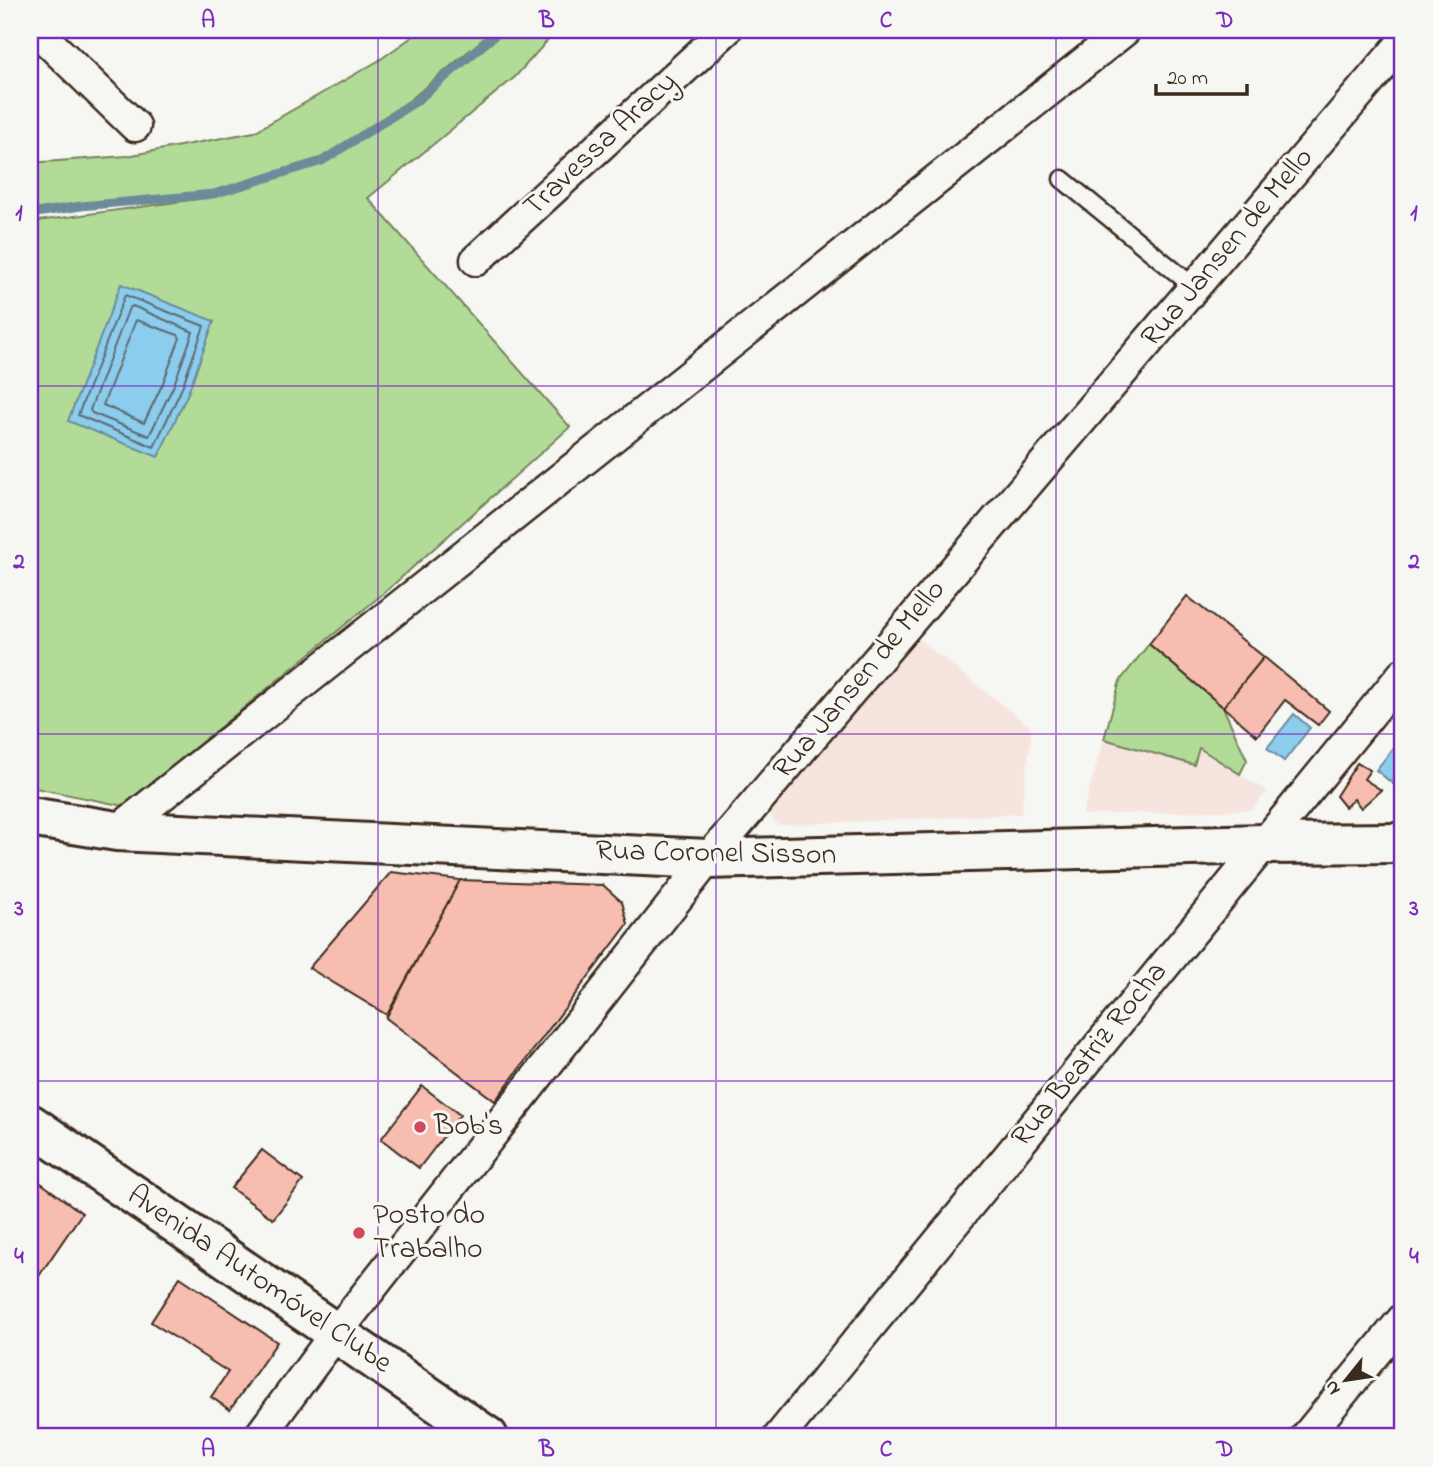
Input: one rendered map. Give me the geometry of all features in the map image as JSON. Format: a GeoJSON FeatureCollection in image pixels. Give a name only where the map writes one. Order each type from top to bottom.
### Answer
{"type":"FeatureCollection","features":[{"type":"Feature","properties":{"kind":"main road","name":"Rua Coronel Sisson"},"geometry":{"type":"LineString","coordinates":[[30,817],[117,831],[708,859],[1263,844],[1403,843]]}},
{"type":"Feature","properties":{"kind":"main road","name":"Avenida Automóvel Clube"},"geometry":{"type":"LineString","coordinates":[[30,1124],[488,1437]]}},
{"type":"Feature","properties":{"kind":"street"},"geometry":{"type":"LineString","coordinates":[[36,30],[135,126]]}},
{"type":"Feature","properties":{"kind":"street","name":"Travessa Aracy"},"geometry":{"type":"LineString","coordinates":[[476,260],[726,30]]}},
{"type":"Feature","properties":{"kind":"street"},"geometry":{"type":"LineString","coordinates":[[117,831],[1125,30]]}},
{"type":"Feature","properties":{"kind":"street","name":"Rua Jansen de Mello"},"geometry":{"type":"LineString","coordinates":[[260,1437],[336,1333],[708,859],[1403,42]]}},
{"type":"Feature","properties":{"kind":"street","name":"Rua Beatriz Rocha"},"geometry":{"type":"LineString","coordinates":[[779,1437],[1403,674]]}},
{"type":"Feature","properties":{"kind":"street"},"geometry":{"type":"LineString","coordinates":[[1306,1437],[1403,1319]]}},
{"type":"Feature","properties":{"kind":"lane"},"geometry":{"type":"LineString","coordinates":[[1062,179],[1194,288]]}},
{"type":"Feature","properties":{"kind":"shaded area"},"geometry":{"type":"Polygon","coordinates":[[[917,638],[1032,728],[1021,814],[779,825],[774,822],[770,814],[771,804],[917,638]]]}},
{"type":"Feature","properties":{"kind":"shaded area"},"geometry":{"type":"Polygon","coordinates":[[[1104,739],[1193,765],[1199,748],[1268,792],[1250,810],[1082,815],[1104,739]]]}},
{"type":"Feature","properties":{"kind":"green space"},"geometry":{"type":"Polygon","coordinates":[[[422,30],[494,30],[410,100],[321,158],[213,191],[30,211],[30,163],[127,156],[254,132],[378,61],[422,30]]]}},
{"type":"Feature","properties":{"kind":"green space"},"geometry":{"type":"Polygon","coordinates":[[[506,30],[557,30],[515,77],[368,198],[570,427],[384,593],[124,806],[30,787],[30,222],[213,197],[322,161],[417,105],[506,30]]]}},
{"type":"Feature","properties":{"kind":"green space"},"geometry":{"type":"Polygon","coordinates":[[[1149,644],[1223,707],[1247,760],[1240,774],[1199,748],[1194,765],[1104,739],[1120,681],[1149,644]]]}},
{"type":"Feature","properties":{"kind":"water"},"geometry":{"type":"Polygon","coordinates":[[[121,284],[214,321],[188,393],[158,457],[68,421],[121,284]]]}},
{"type":"Feature","properties":{"kind":"water"},"geometry":{"type":"Polygon","coordinates":[[[1294,714],[1310,728],[1284,761],[1267,748],[1294,714]]]}},
{"type":"Feature","properties":{"kind":"water"},"geometry":{"type":"Polygon","coordinates":[[[1403,736],[1403,782],[1398,788],[1376,770],[1403,736]]]}},
{"type":"Feature","properties":{"kind":"building"},"geometry":{"type":"Polygon","coordinates":[[[1187,596],[1264,657],[1223,707],[1149,644],[1187,596]]]}},
{"type":"Feature","properties":{"kind":"building"},"geometry":{"type":"Polygon","coordinates":[[[1264,657],[1329,711],[1318,725],[1285,700],[1257,736],[1223,707],[1264,657]]]}},
{"type":"Feature","properties":{"kind":"building"},"geometry":{"type":"Polygon","coordinates":[[[1357,763],[1370,770],[1364,779],[1381,790],[1361,808],[1354,799],[1345,807],[1336,796],[1357,763]]]}},
{"type":"Feature","properties":{"kind":"building"},"geometry":{"type":"Polygon","coordinates":[[[391,872],[460,880],[387,1015],[309,968],[391,872]]]}},
{"type":"Feature","properties":{"kind":"building"},"geometry":{"type":"Polygon","coordinates":[[[460,880],[603,885],[622,902],[628,924],[495,1101],[386,1018],[460,880]]]}},
{"type":"Feature","properties":{"kind":"building","name":"Bob's"},"geometry":{"type":"Polygon","coordinates":[[[422,1086],[460,1115],[419,1168],[381,1139],[422,1086]]]}},
{"type":"Feature","properties":{"kind":"building"},"geometry":{"type":"Polygon","coordinates":[[[262,1150],[303,1181],[273,1219],[231,1188],[262,1150]]]}},
{"type":"Feature","properties":{"kind":"building"},"geometry":{"type":"Polygon","coordinates":[[[30,1175],[82,1213],[30,1289],[30,1175]]]}},
{"type":"Feature","properties":{"kind":"building"},"geometry":{"type":"Polygon","coordinates":[[[180,1277],[277,1342],[230,1410],[211,1397],[228,1372],[151,1322],[180,1277]]]}},
{"type":"Feature","properties":{"kind":"waterway"},"geometry":{"type":"LineString","coordinates":[[30,214],[81,206],[214,194],[322,161],[415,102],[501,30]]}},
{"type":"Feature","properties":{"kind":"place","name":"Bob's"},"geometry":{"type":"Point","coordinates":[420,1127]}},
{"type":"Feature","properties":{"kind":"place","name":"Posto do Trabalho"},"geometry":{"type":"Point","coordinates":[359,1233]}}]}
